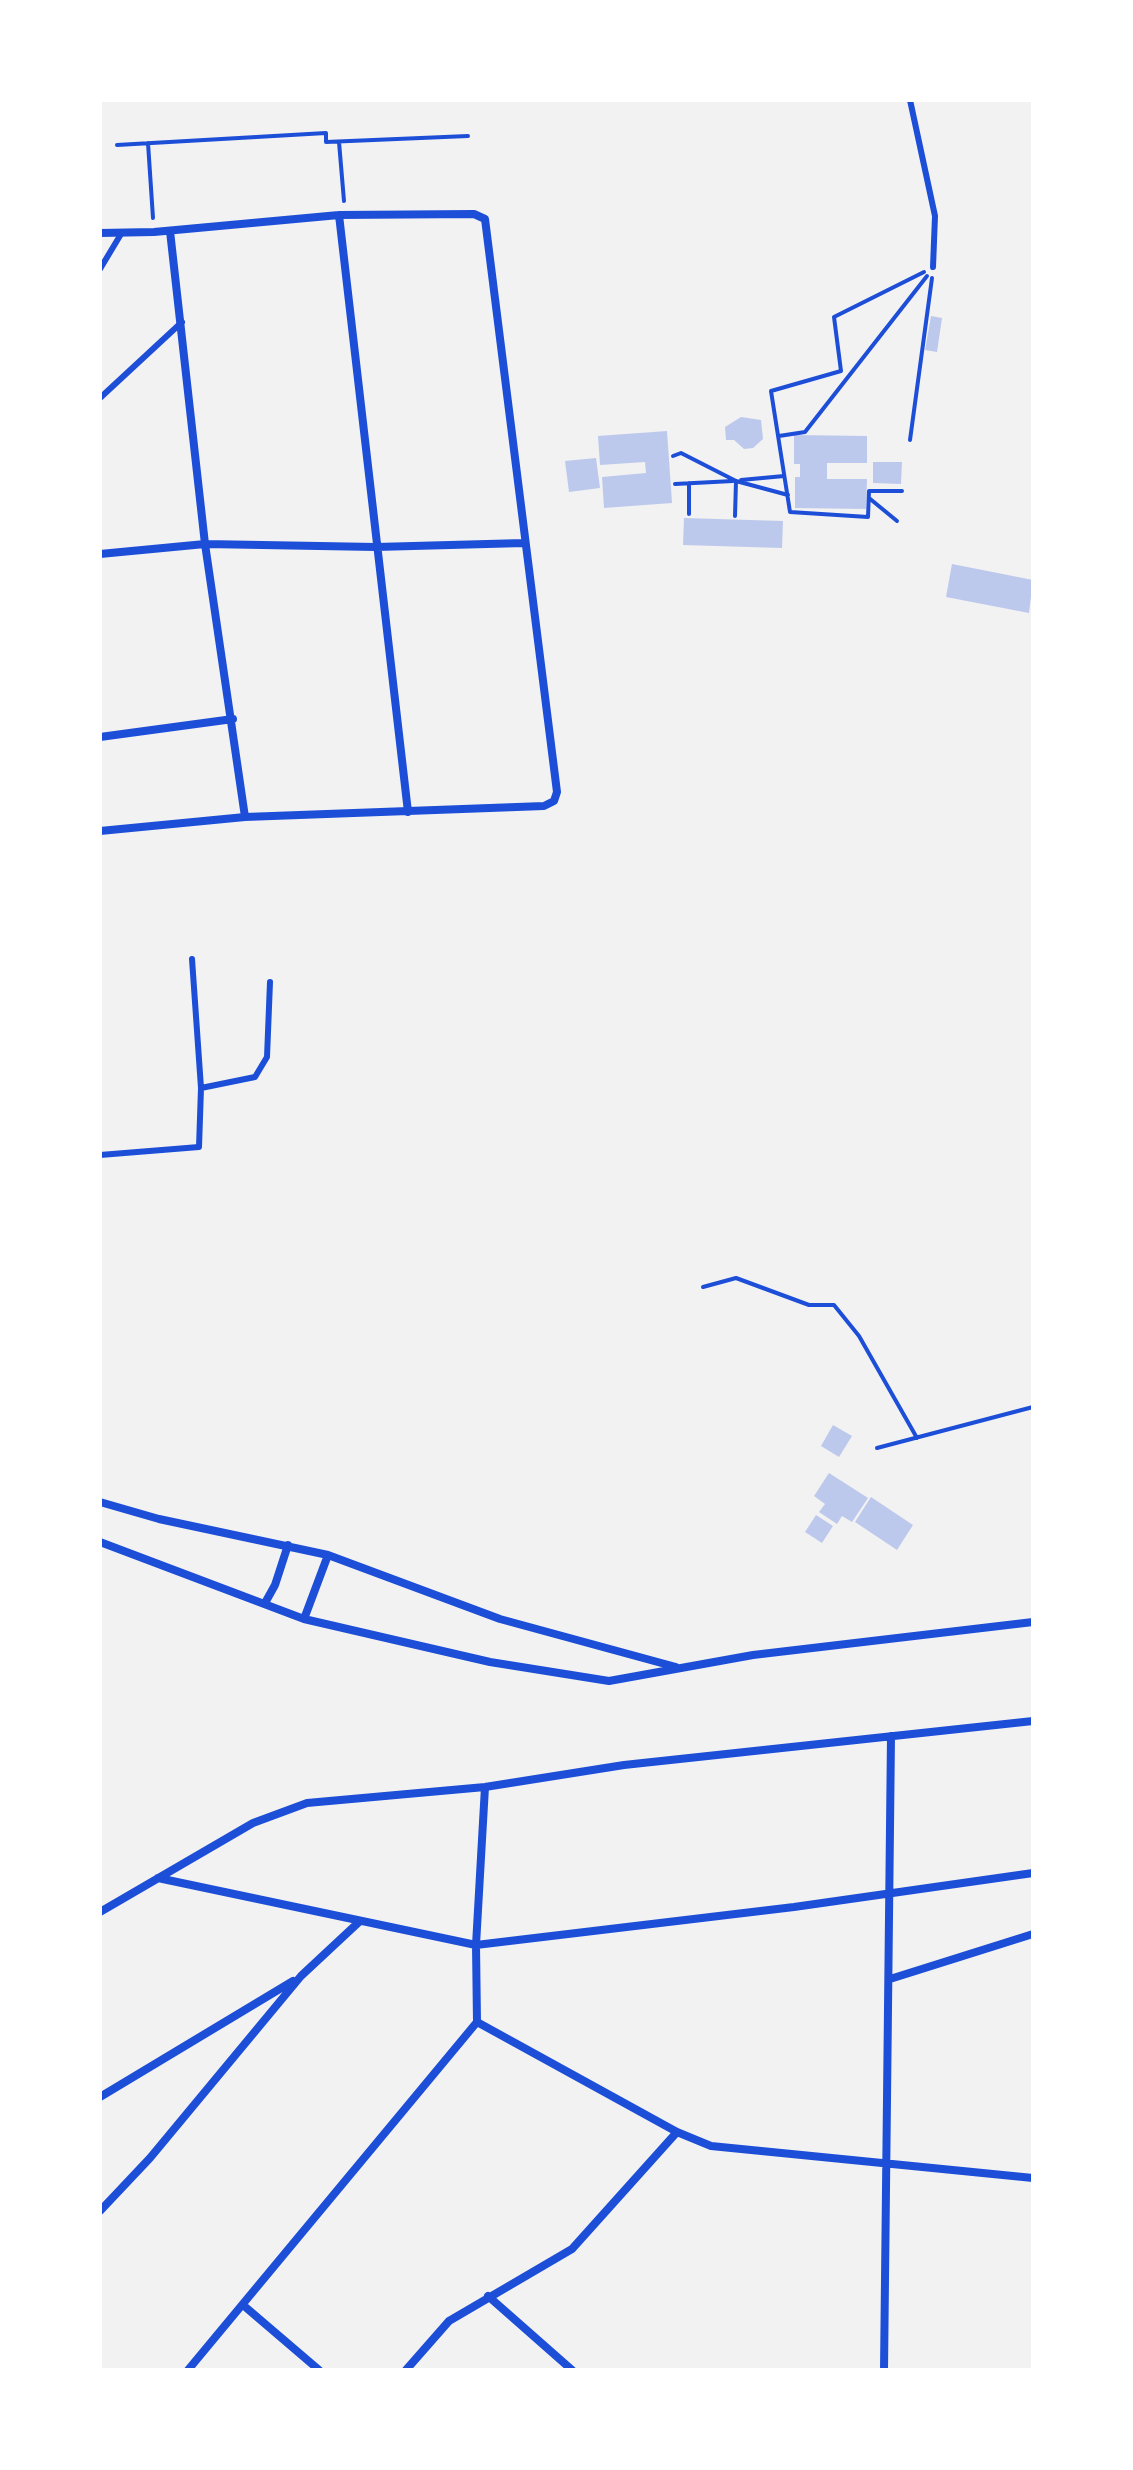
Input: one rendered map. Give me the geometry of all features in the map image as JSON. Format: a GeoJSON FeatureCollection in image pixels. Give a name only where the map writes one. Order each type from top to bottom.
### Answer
{"type":"FeatureCollection","features":[{"type":"Feature","properties":{"kind":"street"},"geometry":{"type":"LineString","coordinates":[[100,233],[170,231],[342,215],[474,214],[488,225],[524,543],[557,792],[554,801],[544,806],[245,817],[100,831]]}},
{"type":"Feature","properties":{"kind":"street"},"geometry":{"type":"LineString","coordinates":[[342,215],[376,547],[408,812]]}},
{"type":"Feature","properties":{"kind":"street"},"geometry":{"type":"LineString","coordinates":[[170,231],[205,544],[245,817]]}},
{"type":"Feature","properties":{"kind":"street"},"geometry":{"type":"LineString","coordinates":[[100,554],[205,544],[376,547],[524,543]]}},
{"type":"Feature","properties":{"kind":"street"},"geometry":{"type":"LineString","coordinates":[[100,737],[233,719]]}},
{"type":"Feature","properties":{"kind":"street"},"geometry":{"type":"LineString","coordinates":[[100,1502],[159,1519],[328,1555],[500,1619],[681,1669]]}},
{"type":"Feature","properties":{"kind":"street"},"geometry":{"type":"LineString","coordinates":[[100,1542],[304,1619],[490,1662],[609,1681],[753,1655],[1033,1622]]}},
{"type":"Feature","properties":{"kind":"street"},"geometry":{"type":"LineString","coordinates":[[265,1603],[275,1585],[288,1545]]}},
{"type":"Feature","properties":{"kind":"street"},"geometry":{"type":"LineString","coordinates":[[304,1619],[328,1555]]}},
{"type":"Feature","properties":{"kind":"street"},"geometry":{"type":"LineString","coordinates":[[100,1912],[253,1823],[307,1803],[485,1787],[624,1765],[1033,1721]]}},
{"type":"Feature","properties":{"kind":"street"},"geometry":{"type":"LineString","coordinates":[[884,2370],[891,1736]]}},
{"type":"Feature","properties":{"kind":"street"},"geometry":{"type":"LineString","coordinates":[[188,2370],[477,2022],[476,1945],[485,1787]]}},
{"type":"Feature","properties":{"kind":"street"},"geometry":{"type":"LineString","coordinates":[[157,1878],[476,1945],[890,1894],[1033,1873]]}},
{"type":"Feature","properties":{"kind":"street"},"geometry":{"type":"LineString","coordinates":[[100,2211],[150,2158],[301,1976],[360,1921]]}},
{"type":"Feature","properties":{"kind":"street"},"geometry":{"type":"LineString","coordinates":[[890,1979],[1033,1934]]}},
{"type":"Feature","properties":{"kind":"street"},"geometry":{"type":"LineString","coordinates":[[100,2097],[301,1976]]}},
{"type":"Feature","properties":{"kind":"street"},"geometry":{"type":"LineString","coordinates":[[477,2022],[677,2132],[711,2146],[1033,2178]]}},
{"type":"Feature","properties":{"kind":"street"},"geometry":{"type":"LineString","coordinates":[[406,2370],[449,2321],[572,2249],[677,2132]]}},
{"type":"Feature","properties":{"kind":"street"},"geometry":{"type":"LineString","coordinates":[[488,2296],[572,2370]]}},
{"type":"Feature","properties":{"kind":"street"},"geometry":{"type":"LineString","coordinates":[[243,2305],[319,2370]]}},
{"type":"Feature","properties":{"kind":"lane"},"geometry":{"type":"LineString","coordinates":[[910,100],[935,216],[933,267]]}},
{"type":"Feature","properties":{"kind":"lane"},"geometry":{"type":"LineString","coordinates":[[100,269],[121,234]]}},
{"type":"Feature","properties":{"kind":"lane"},"geometry":{"type":"LineString","coordinates":[[100,398],[182,322]]}},
{"type":"Feature","properties":{"kind":"lane"},"geometry":{"type":"LineString","coordinates":[[100,1155],[199,1147],[201,1088],[192,959]]}},
{"type":"Feature","properties":{"kind":"lane"},"geometry":{"type":"LineString","coordinates":[[201,1088],[255,1077],[267,1057],[270,982]]}},
{"type":"Feature","properties":{"kind":"path"},"geometry":{"type":"LineString","coordinates":[[117,145],[326,133],[326,142],[468,136]]}},
{"type":"Feature","properties":{"kind":"path"},"geometry":{"type":"LineString","coordinates":[[339,142],[342,215]]}},
{"type":"Feature","properties":{"kind":"path"},"geometry":{"type":"LineString","coordinates":[[148,143],[154,232]]}},
{"type":"Feature","properties":{"kind":"path"},"geometry":{"type":"LineString","coordinates":[[779,436],[805,432],[933,267]]}},
{"type":"Feature","properties":{"kind":"path"},"geometry":{"type":"LineString","coordinates":[[902,491],[869,491],[868,517],[790,512],[771,391],[841,371],[834,317],[933,267]]}},
{"type":"Feature","properties":{"kind":"path"},"geometry":{"type":"LineString","coordinates":[[910,440],[933,267]]}},
{"type":"Feature","properties":{"kind":"path"},"geometry":{"type":"LineString","coordinates":[[673,456],[681,453],[736,481],[788,495]]}},
{"type":"Feature","properties":{"kind":"path"},"geometry":{"type":"LineString","coordinates":[[675,484],[785,476]]}},
{"type":"Feature","properties":{"kind":"path"},"geometry":{"type":"LineString","coordinates":[[735,516],[736,481]]}},
{"type":"Feature","properties":{"kind":"path"},"geometry":{"type":"LineString","coordinates":[[689,483],[689,514]]}},
{"type":"Feature","properties":{"kind":"path"},"geometry":{"type":"LineString","coordinates":[[869,498],[897,521]]}},
{"type":"Feature","properties":{"kind":"path"},"geometry":{"type":"LineString","coordinates":[[703,1287],[736,1278],[809,1305],[834,1305],[859,1336],[917,1438]]}},
{"type":"Feature","properties":{"kind":"path"},"geometry":{"type":"LineString","coordinates":[[877,1448],[1033,1407]]}},
{"type":"Feature","properties":{"kind":"building"},"geometry":{"type":"Polygon","coordinates":[[[931,316],[942,318],[937,352],[925,350],[931,316]]]}},
{"type":"Feature","properties":{"kind":"building"},"geometry":{"type":"Polygon","coordinates":[[[741,417],[761,420],[763,439],[753,448],[744,449],[734,440],[726,440],[725,427],[741,417]]]}},
{"type":"Feature","properties":{"kind":"building"},"geometry":{"type":"Polygon","coordinates":[[[667,431],[672,503],[604,508],[602,477],[646,473],[645,462],[600,465],[598,436],[667,431]]]}},
{"type":"Feature","properties":{"kind":"building"},"geometry":{"type":"Polygon","coordinates":[[[794,435],[867,436],[867,463],[827,463],[827,479],[867,479],[866,509],[795,508],[795,477],[800,477],[800,464],[794,464],[794,435]]]}},
{"type":"Feature","properties":{"kind":"building"},"geometry":{"type":"Polygon","coordinates":[[[596,458],[600,488],[569,492],[565,461],[596,458]]]}},
{"type":"Feature","properties":{"kind":"building"},"geometry":{"type":"Polygon","coordinates":[[[873,462],[902,462],[901,484],[873,483],[873,462]]]}},
{"type":"Feature","properties":{"kind":"building"},"geometry":{"type":"Polygon","coordinates":[[[684,518],[783,521],[782,548],[683,545],[684,518]]]}},
{"type":"Feature","properties":{"kind":"building"},"geometry":{"type":"Polygon","coordinates":[[[952,564],[1033,580],[1029,613],[946,597],[952,564]]]}},
{"type":"Feature","properties":{"kind":"building"},"geometry":{"type":"Polygon","coordinates":[[[833,1425],[852,1436],[839,1457],[821,1446],[833,1425]]]}},
{"type":"Feature","properties":{"kind":"building"},"geometry":{"type":"Polygon","coordinates":[[[829,1473],[868,1498],[852,1522],[842,1516],[837,1524],[819,1512],[825,1504],[814,1496],[829,1473]]]}},
{"type":"Feature","properties":{"kind":"building"},"geometry":{"type":"Polygon","coordinates":[[[871,1497],[913,1525],[897,1550],[855,1522],[871,1497]]]}},
{"type":"Feature","properties":{"kind":"building"},"geometry":{"type":"Polygon","coordinates":[[[816,1515],[833,1526],[822,1543],[805,1532],[816,1515]]]}}]}
